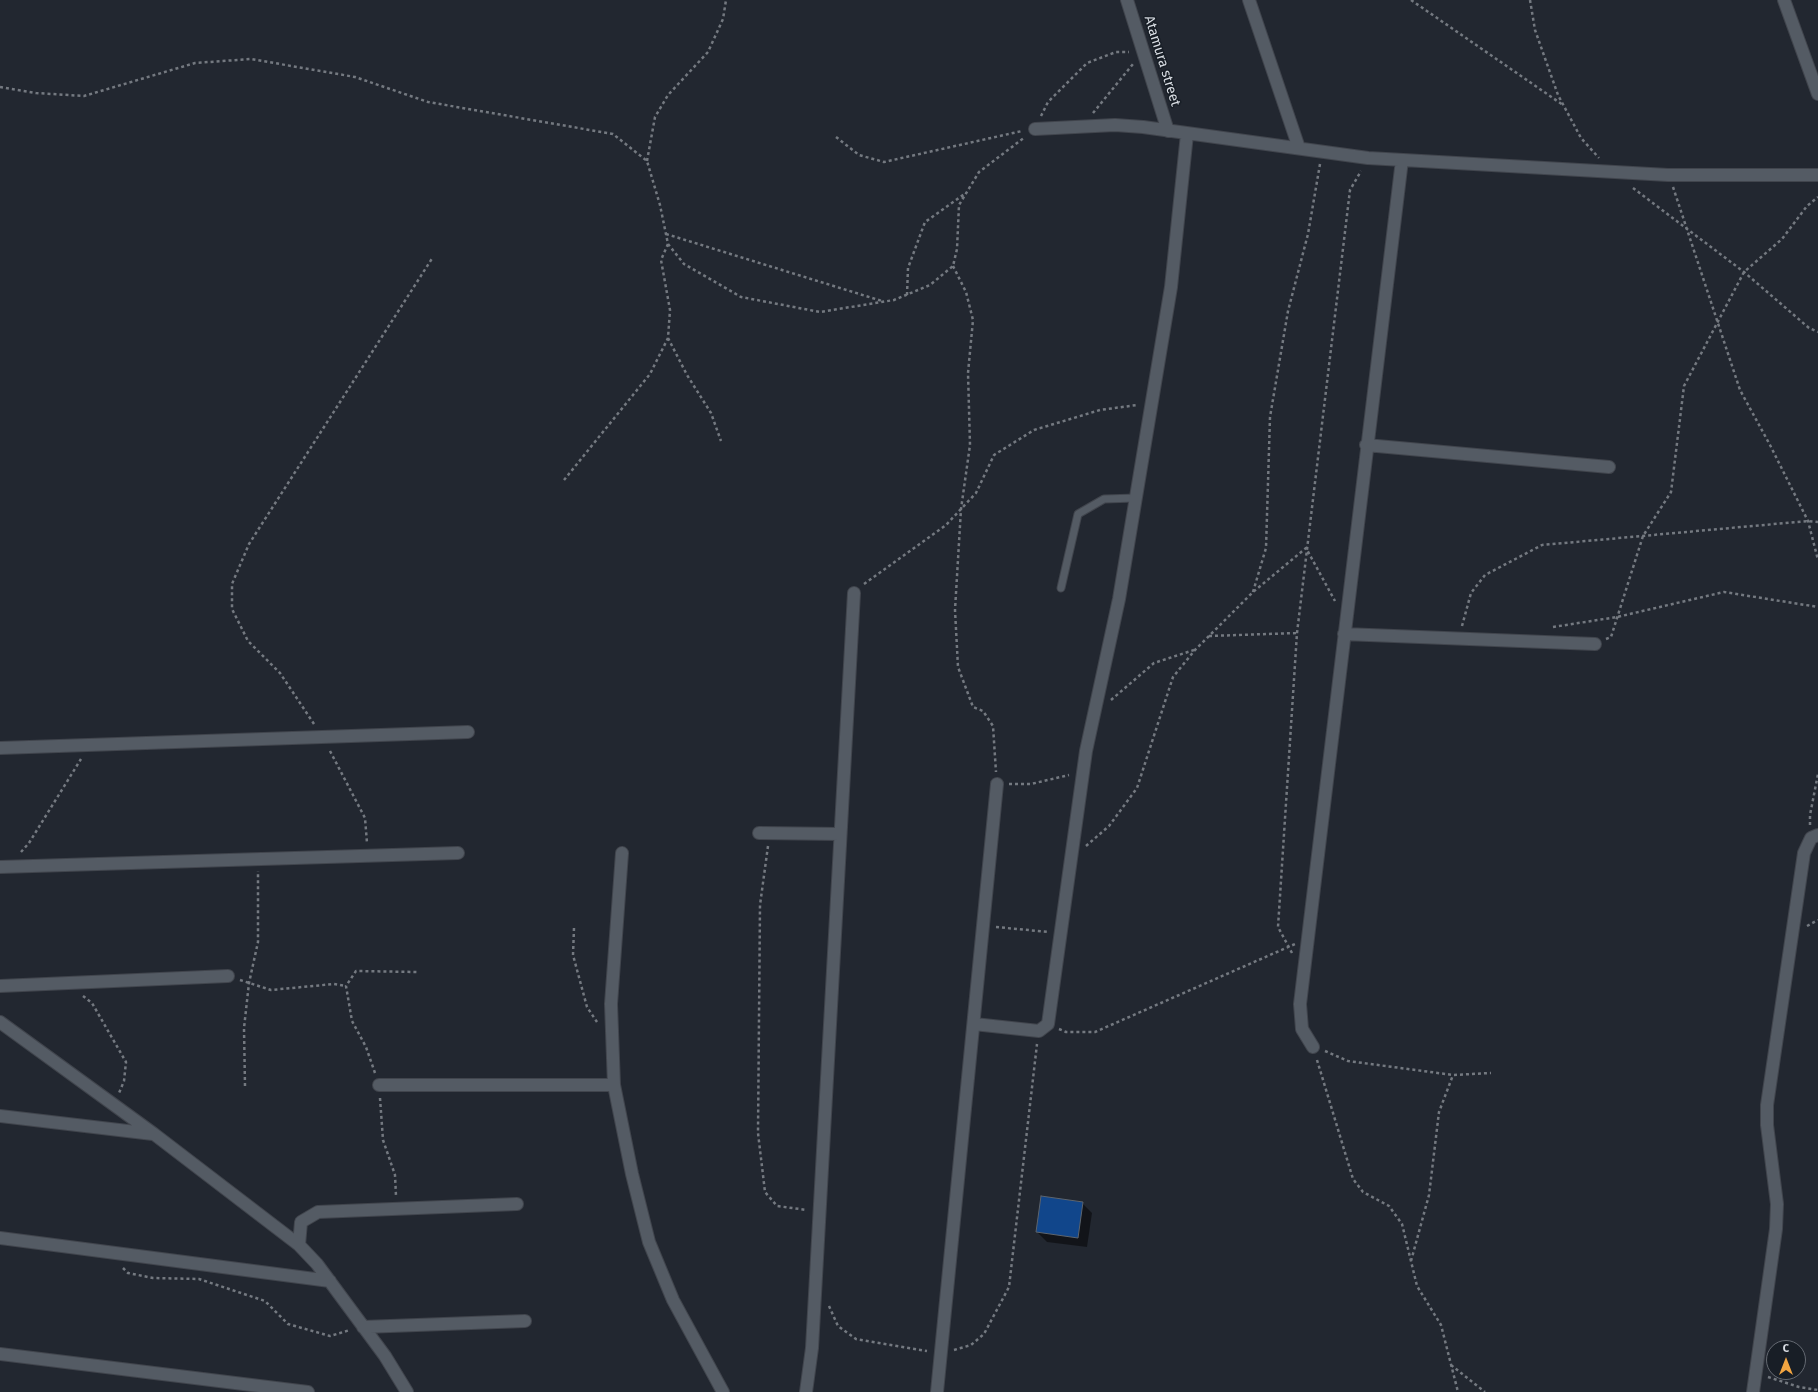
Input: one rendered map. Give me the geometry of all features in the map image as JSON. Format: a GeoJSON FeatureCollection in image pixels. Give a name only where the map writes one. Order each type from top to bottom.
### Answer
{"type":"FeatureCollection","features":[{"type":"Feature","properties":{"kind":"street","name":"Atamura street"},"geometry":{"type":"LineString","coordinates":[[1127,0],[1168,131]]}},
{"type":"Feature","properties":{"kind":"street"},"geometry":{"type":"LineString","coordinates":[[1248,0],[1299,148]]}},
{"type":"Feature","properties":{"kind":"street"},"geometry":{"type":"LineString","coordinates":[[1784,0],[1818,94]]}},
{"type":"Feature","properties":{"kind":"street"},"geometry":{"type":"LineString","coordinates":[[1035,129],[1115,125],[1368,158],[1402,160],[1610,170],[1668,175],[1818,175]]}},
{"type":"Feature","properties":{"kind":"street"},"geometry":{"type":"LineString","coordinates":[[974,1024],[1039,1031],[1048,1024],[1084,771],[1094,715],[1119,599],[1171,287],[1187,134]]}},
{"type":"Feature","properties":{"kind":"street"},"geometry":{"type":"LineString","coordinates":[[1313,1047],[1302,1029],[1300,1004],[1366,445],[1402,160]]}},
{"type":"Feature","properties":{"kind":"street"},"geometry":{"type":"LineString","coordinates":[[1366,445],[1609,468]]}},
{"type":"Feature","properties":{"kind":"street"},"geometry":{"type":"LineString","coordinates":[[806,1392],[812,1348],[854,593]]}},
{"type":"Feature","properties":{"kind":"street"},"geometry":{"type":"LineString","coordinates":[[1344,634],[1594,644]]}},
{"type":"Feature","properties":{"kind":"street"},"geometry":{"type":"LineString","coordinates":[[0,748],[468,732]]}},
{"type":"Feature","properties":{"kind":"street"},"geometry":{"type":"LineString","coordinates":[[937,1392],[997,784]]}},
{"type":"Feature","properties":{"kind":"street"},"geometry":{"type":"LineString","coordinates":[[764,834],[840,834]]}},
{"type":"Feature","properties":{"kind":"street"},"geometry":{"type":"LineString","coordinates":[[1753,1392],[1776,1229],[1777,1204],[1767,1125],[1767,1105],[1804,853],[1814,836]]}},
{"type":"Feature","properties":{"kind":"street"},"geometry":{"type":"LineString","coordinates":[[4,866],[458,853]]}},
{"type":"Feature","properties":{"kind":"street"},"geometry":{"type":"LineString","coordinates":[[622,853],[611,1004],[614,1085],[632,1174],[649,1242],[673,1300],[723,1392]]}},
{"type":"Feature","properties":{"kind":"street"},"geometry":{"type":"LineString","coordinates":[[0,986],[228,976]]}},
{"type":"Feature","properties":{"kind":"street"},"geometry":{"type":"LineString","coordinates":[[0,1022],[154,1134],[299,1245],[317,1264],[330,1281],[385,1356],[407,1392]]}},
{"type":"Feature","properties":{"kind":"street"},"geometry":{"type":"LineString","coordinates":[[379,1085],[614,1085]]}},
{"type":"Feature","properties":{"kind":"street"},"geometry":{"type":"LineString","coordinates":[[0,1116],[154,1134]]}},
{"type":"Feature","properties":{"kind":"street"},"geometry":{"type":"LineString","coordinates":[[299,1245],[301,1222],[318,1212],[517,1204]]}},
{"type":"Feature","properties":{"kind":"street"},"geometry":{"type":"LineString","coordinates":[[0,1238],[330,1281]]}},
{"type":"Feature","properties":{"kind":"street"},"geometry":{"type":"LineString","coordinates":[[363,1327],[525,1321]]}},
{"type":"Feature","properties":{"kind":"street"},"geometry":{"type":"LineString","coordinates":[[0,1354],[308,1392]]}},
{"type":"Feature","properties":{"kind":"lane"},"geometry":{"type":"LineString","coordinates":[[1061,588],[1078,514],[1104,499],[1136,498]]}},
{"type":"Feature","properties":{"kind":"path"},"geometry":{"type":"LineString","coordinates":[[726,0],[723,19],[708,52],[668,95],[655,116],[647,161],[660,205],[668,244],[684,264],[741,297],[820,312],[894,300],[930,285],[953,266],[957,249],[959,205],[979,172],[1035,129],[1048,102],[1087,63],[1116,52],[1144,52]]}},
{"type":"Feature","properties":{"kind":"path"},"geometry":{"type":"LineString","coordinates":[[1410,0],[1564,106]]}},
{"type":"Feature","properties":{"kind":"path"},"geometry":{"type":"LineString","coordinates":[[1530,0],[1536,30],[1558,95],[1581,138],[1610,170]]}},
{"type":"Feature","properties":{"kind":"path"},"geometry":{"type":"LineString","coordinates":[[1079,127],[1101,105],[1116,82],[1144,52]]}},
{"type":"Feature","properties":{"kind":"path"},"geometry":{"type":"LineString","coordinates":[[0,87],[36,93],[84,96],[195,63],[251,59],[355,76],[428,102],[613,134],[647,161]]}},
{"type":"Feature","properties":{"kind":"path"},"geometry":{"type":"LineString","coordinates":[[836,137],[859,155],[884,162],[995,136],[1035,129]]}},
{"type":"Feature","properties":{"kind":"path"},"geometry":{"type":"LineString","coordinates":[[1253,592],[1266,548],[1270,417],[1288,311],[1308,234],[1322,151]]}},
{"type":"Feature","properties":{"kind":"path"},"geometry":{"type":"LineString","coordinates":[[1294,959],[1289,946],[1278,927],[1297,633],[1350,190],[1368,158]]}},
{"type":"Feature","properties":{"kind":"path"},"geometry":{"type":"LineString","coordinates":[[1668,175],[1740,390],[1770,445],[1808,521],[1818,560]]}},
{"type":"Feature","properties":{"kind":"path"},"geometry":{"type":"LineString","coordinates":[[1629,185],[1744,272],[1808,328],[1818,332]]}},
{"type":"Feature","properties":{"kind":"path"},"geometry":{"type":"LineString","coordinates":[[907,295],[908,268],[925,222],[967,193]]}},
{"type":"Feature","properties":{"kind":"path"},"geometry":{"type":"LineString","coordinates":[[1594,644],[1611,637],[1643,536],[1671,492],[1684,386],[1744,272],[1782,239],[1807,206],[1818,197]]}},
{"type":"Feature","properties":{"kind":"path"},"geometry":{"type":"LineString","coordinates":[[666,234],[883,301]]}},
{"type":"Feature","properties":{"kind":"path"},"geometry":{"type":"LineString","coordinates":[[564,480],[650,374],[668,338],[670,310],[661,260],[668,244]]}},
{"type":"Feature","properties":{"kind":"path"},"geometry":{"type":"LineString","coordinates":[[367,856],[365,818],[322,737],[280,673],[248,641],[232,609],[232,584],[249,544],[434,258]]}},
{"type":"Feature","properties":{"kind":"path"},"geometry":{"type":"LineString","coordinates":[[953,266],[966,292],[973,320],[968,373],[970,445],[961,509],[955,610],[958,667],[973,707],[983,711],[993,726],[997,784],[1031,784],[1084,771]]}},
{"type":"Feature","properties":{"kind":"path"},"geometry":{"type":"LineString","coordinates":[[668,338],[687,375],[711,413],[720,441]]}},
{"type":"Feature","properties":{"kind":"path"},"geometry":{"type":"LineString","coordinates":[[854,593],[873,576],[946,525],[976,493],[994,455],[1034,430],[1100,410],[1151,404]]}},
{"type":"Feature","properties":{"kind":"path"},"geometry":{"type":"LineString","coordinates":[[1458,638],[1471,593],[1485,575],[1542,544],[1808,521],[1818,522]]}},
{"type":"Feature","properties":{"kind":"path"},"geometry":{"type":"LineString","coordinates":[[1071,860],[1109,826],[1137,788],[1172,677],[1195,650],[1253,592],[1306,548]]}},
{"type":"Feature","properties":{"kind":"path"},"geometry":{"type":"LineString","coordinates":[[1306,548],[1346,620]]}},
{"type":"Feature","properties":{"kind":"path"},"geometry":{"type":"LineString","coordinates":[[1552,628],[1618,617],[1724,592],[1818,607]]}},
{"type":"Feature","properties":{"kind":"path"},"geometry":{"type":"LineString","coordinates":[[1209,636],[1297,633]]}},
{"type":"Feature","properties":{"kind":"path"},"geometry":{"type":"LineString","coordinates":[[1094,715],[1154,663],[1195,650]]}},
{"type":"Feature","properties":{"kind":"path"},"geometry":{"type":"LineString","coordinates":[[4,866],[30,843],[90,745]]}},
{"type":"Feature","properties":{"kind":"path"},"geometry":{"type":"LineString","coordinates":[[1814,836],[1810,815],[1818,774]]}},
{"type":"Feature","properties":{"kind":"path"},"geometry":{"type":"LineString","coordinates":[[764,834],[760,912],[758,1133],[765,1192],[778,1206],[819,1211]]}},
{"type":"Feature","properties":{"kind":"path"},"geometry":{"type":"LineString","coordinates":[[245,1086],[244,1028],[249,983],[258,942],[258,859]]}},
{"type":"Feature","properties":{"kind":"path"},"geometry":{"type":"LineString","coordinates":[[983,926],[1061,933]]}},
{"type":"Feature","properties":{"kind":"path"},"geometry":{"type":"LineString","coordinates":[[574,928],[573,955],[587,1007],[600,1026]]}},
{"type":"Feature","properties":{"kind":"path"},"geometry":{"type":"LineString","coordinates":[[1048,1024],[1066,1032],[1096,1032],[1308,938]]}},
{"type":"Feature","properties":{"kind":"path"},"geometry":{"type":"LineString","coordinates":[[397,1209],[395,1175],[383,1140],[379,1085],[366,1047],[352,1021],[346,986],[356,970],[417,972]]}},
{"type":"Feature","properties":{"kind":"path"},"geometry":{"type":"LineString","coordinates":[[228,976],[271,990],[334,984],[346,986]]}},
{"type":"Feature","properties":{"kind":"path"},"geometry":{"type":"LineString","coordinates":[[65,983],[92,1003],[126,1062],[124,1081],[114,1106]]}},
{"type":"Feature","properties":{"kind":"path"},"geometry":{"type":"LineString","coordinates":[[1313,1047],[1348,1061],[1453,1075],[1492,1073]]}},
{"type":"Feature","properties":{"kind":"path"},"geometry":{"type":"LineString","coordinates":[[1313,1047],[1353,1180],[1363,1192],[1389,1206],[1402,1224],[1417,1286],[1441,1325],[1458,1392]]}},
{"type":"Feature","properties":{"kind":"path"},"geometry":{"type":"LineString","coordinates":[[1411,1262],[1429,1194],[1438,1112],[1453,1075]]}},
{"type":"Feature","properties":{"kind":"path"},"geometry":{"type":"LineString","coordinates":[[122,1267],[128,1273],[153,1278],[199,1279],[265,1301],[288,1324],[330,1336],[363,1327]]}},
{"type":"Feature","properties":{"kind":"path"},"geometry":{"type":"LineString","coordinates":[[1451,1365],[1485,1392]]}},
{"type":"Feature","properties":{"kind":"path"},"geometry":{"type":"LineString","coordinates":[[1756,1373],[1799,1387],[1818,1390]]}},
{"type":"Feature","properties":{"kind":"building"},"geometry":{"type":"Polygon","coordinates":[[[1041,1196],[1083,1202],[1078,1238],[1036,1232],[1041,1196]]]}}]}
